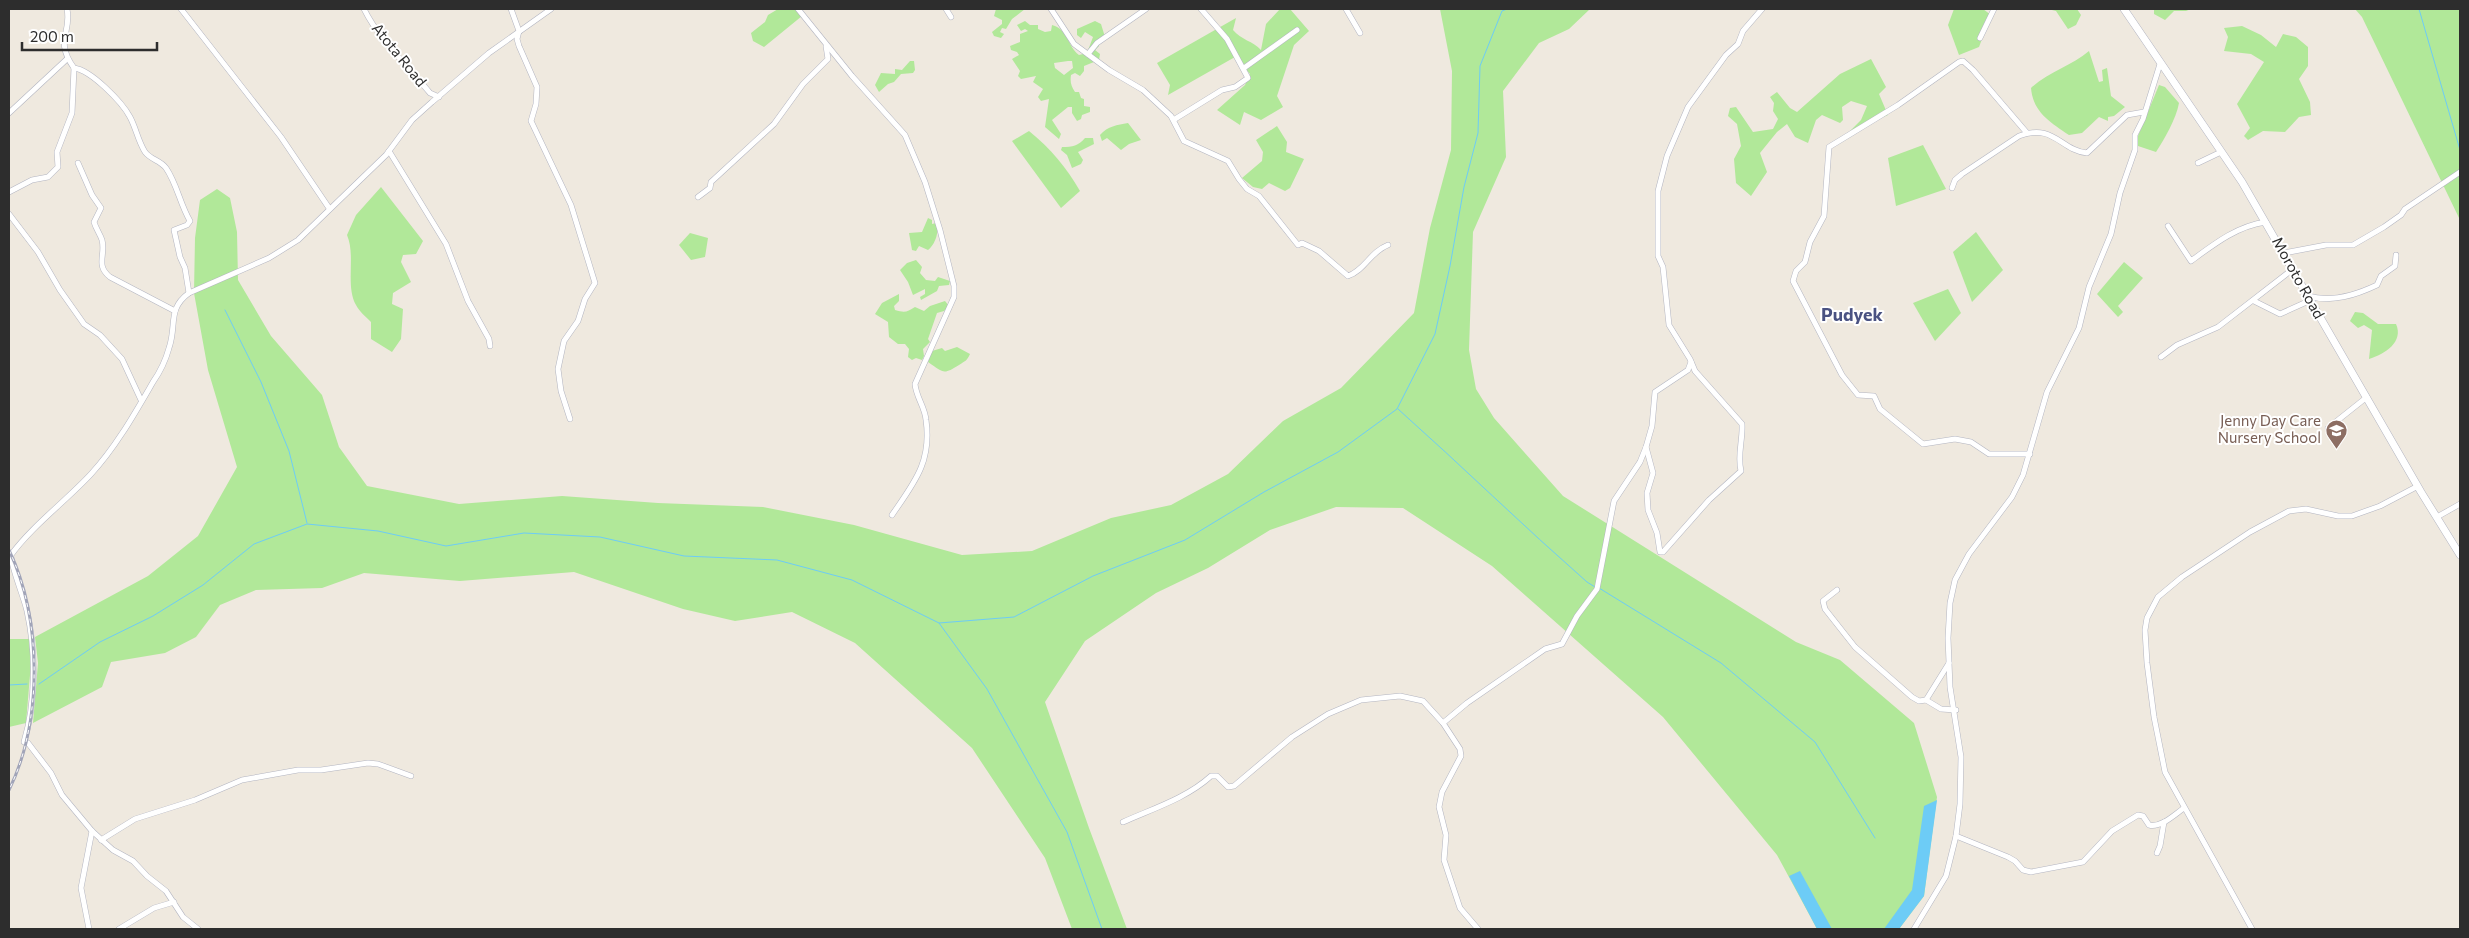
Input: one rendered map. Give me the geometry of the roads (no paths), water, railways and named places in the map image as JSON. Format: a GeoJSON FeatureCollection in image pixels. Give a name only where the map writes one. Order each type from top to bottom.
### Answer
{"type":"FeatureCollection","features":[{"type":"Feature","properties":{"kind":"main road","name":"Moroto Road"},"geometry":{"type":"LineString","coordinates":[[2124,9],[2266,222],[2418,486],[2460,555]]}},
{"type":"Feature","properties":{"kind":"street"},"geometry":{"type":"LineString","coordinates":[[67,9],[68,18],[64,43],[68,59],[74,68],[89,74],[97,80],[126,112],[144,151],[151,158],[164,165],[174,184],[181,206],[190,221],[187,225],[174,230],[180,257],[185,268],[189,293]]}},
{"type":"Feature","properties":{"kind":"street"},"geometry":{"type":"LineString","coordinates":[[181,9],[281,137],[329,208]]}},
{"type":"Feature","properties":{"kind":"street","name":"Atota Road"},"geometry":{"type":"LineString","coordinates":[[364,9],[374,28],[384,40],[430,93],[438,97]]}},
{"type":"Feature","properties":{"kind":"street"},"geometry":{"type":"LineString","coordinates":[[511,9],[519,31],[519,46],[537,87],[536,104],[531,121],[571,205],[595,282],[585,299],[578,321],[564,341],[560,361],[561,391],[570,419]]}},
{"type":"Feature","properties":{"kind":"street"},"geometry":{"type":"LineString","coordinates":[[198,929],[183,917],[166,891],[147,876],[133,861],[92,832],[62,794],[51,773],[28,743],[24,742],[30,706],[32,655],[27,612],[11,557],[28,536],[93,472],[142,400],[156,378],[170,348],[175,311],[181,299],[189,293],[278,254],[298,240],[389,151],[412,120],[461,76],[551,9]]}},
{"type":"Feature","properties":{"kind":"street"},"geometry":{"type":"LineString","coordinates":[[798,9],[826,45],[900,129],[910,143],[925,182],[954,286],[952,305],[943,319],[915,384],[916,393],[926,420],[926,460],[915,481],[892,515]]}},
{"type":"Feature","properties":{"kind":"street"},"geometry":{"type":"LineString","coordinates":[[946,9],[950,17]]}},
{"type":"Feature","properties":{"kind":"street"},"geometry":{"type":"LineString","coordinates":[[1051,9],[1072,42],[1143,90],[1175,119],[1184,141],[1228,160],[1247,189],[1259,196],[1298,245],[1302,243],[1319,251],[1345,275],[1354,273],[1373,253],[1388,245]]}},
{"type":"Feature","properties":{"kind":"street"},"geometry":{"type":"LineString","coordinates":[[1088,54],[1097,43],[1146,9]]}},
{"type":"Feature","properties":{"kind":"street"},"geometry":{"type":"LineString","coordinates":[[1175,119],[1222,90],[1235,86],[1248,78],[1227,39],[1201,9]]}},
{"type":"Feature","properties":{"kind":"street"},"geometry":{"type":"LineString","coordinates":[[1346,9],[1360,33]]}},
{"type":"Feature","properties":{"kind":"street"},"geometry":{"type":"LineString","coordinates":[[1646,447],[1653,473],[1646,493],[1648,510],[1657,533],[1660,552],[1663,552],[1709,500],[1741,471],[1739,458],[1742,424],[1695,371],[1692,361],[1673,334],[1667,318],[1667,296],[1663,267],[1658,256],[1658,191],[1667,156],[1688,107],[1726,55],[1738,44],[1743,31],[1762,9]]}},
{"type":"Feature","properties":{"kind":"street"},"geometry":{"type":"LineString","coordinates":[[1980,38],[1994,9]]}},
{"type":"Feature","properties":{"kind":"street"},"geometry":{"type":"LineString","coordinates":[[1244,68],[1297,30]]}},
{"type":"Feature","properties":{"kind":"street"},"geometry":{"type":"LineString","coordinates":[[698,197],[710,188],[711,182],[774,124],[802,84],[828,59],[826,45]]}},
{"type":"Feature","properties":{"kind":"street"},"geometry":{"type":"LineString","coordinates":[[9,113],[68,59]]}},
{"type":"Feature","properties":{"kind":"street"},"geometry":{"type":"LineString","coordinates":[[2027,133],[1973,70],[1963,61],[1959,62],[1898,105],[1829,148],[1824,216],[1810,242],[1805,262],[1796,271],[1793,281],[1844,379],[1858,395],[1874,396],[1880,409],[1923,444],[1955,438],[1971,442],[1989,454],[2030,454]]}},
{"type":"Feature","properties":{"kind":"street"},"geometry":{"type":"LineString","coordinates":[[1914,929],[1943,883],[1956,836],[1962,780],[1956,710],[1950,687],[1949,663],[1950,603],[1955,580],[1969,554],[2015,492],[2030,454],[2047,392],[2079,328],[2090,287],[2110,234],[2120,193],[2135,150],[2135,135],[2160,64]]}},
{"type":"Feature","properties":{"kind":"street"},"geometry":{"type":"LineString","coordinates":[[9,192],[32,180],[48,177],[58,167],[57,152],[72,114],[74,68]]}},
{"type":"Feature","properties":{"kind":"street"},"geometry":{"type":"LineString","coordinates":[[1952,188],[1955,180],[1962,174],[1999,147],[2027,133],[2049,133],[2080,153],[2087,153],[2127,115],[2144,112]]}},
{"type":"Feature","properties":{"kind":"street"},"geometry":{"type":"LineString","coordinates":[[389,151],[451,253],[468,301],[490,339],[490,346]]}},
{"type":"Feature","properties":{"kind":"street"},"geometry":{"type":"LineString","coordinates":[[2198,163],[2221,152]]}},
{"type":"Feature","properties":{"kind":"street"},"geometry":{"type":"LineString","coordinates":[[78,163],[92,195],[100,205],[100,213],[94,222],[102,241],[100,259],[103,271],[110,277],[175,311]]}},
{"type":"Feature","properties":{"kind":"street"},"geometry":{"type":"LineString","coordinates":[[2284,252],[2326,245],[2353,245],[2384,227],[2401,215],[2405,209],[2460,172]]}},
{"type":"Feature","properties":{"kind":"street"},"geometry":{"type":"LineString","coordinates":[[9,214],[38,252],[60,290],[84,324],[100,335],[122,359],[142,400]]}},
{"type":"Feature","properties":{"kind":"street"},"geometry":{"type":"LineString","coordinates":[[2168,226],[2191,261],[2226,236],[2251,224],[2266,222]]}},
{"type":"Feature","properties":{"kind":"street"},"geometry":{"type":"LineString","coordinates":[[2254,300],[2280,314],[2309,298],[2333,299],[2363,292],[2377,285],[2380,276],[2395,266],[2396,255]]}},
{"type":"Feature","properties":{"kind":"street"},"geometry":{"type":"LineString","coordinates":[[2161,357],[2177,346],[2218,327],[2293,268]]}},
{"type":"Feature","properties":{"kind":"street"},"geometry":{"type":"LineString","coordinates":[[1443,723],[1467,702],[1545,649],[1558,646],[1566,640],[1577,616],[1597,589],[1614,501],[1640,462],[1646,447],[1652,426],[1655,392],[1688,370],[1692,361]]}},
{"type":"Feature","properties":{"kind":"street"},"geometry":{"type":"LineString","coordinates":[[1688,370],[1695,371]]}},
{"type":"Feature","properties":{"kind":"street"},"geometry":{"type":"LineString","coordinates":[[2328,428],[2367,397]]}},
{"type":"Feature","properties":{"kind":"street"},"geometry":{"type":"LineString","coordinates":[[2252,929],[2165,772],[2154,717],[2145,630],[2151,606],[2158,597],[2182,577],[2250,532],[2289,511],[2306,509],[2338,516],[2352,516],[2380,506],[2418,486]]}},
{"type":"Feature","properties":{"kind":"street"},"geometry":{"type":"LineString","coordinates":[[2437,517],[2460,504]]}},
{"type":"Feature","properties":{"kind":"street"},"geometry":{"type":"LineString","coordinates":[[1837,590],[1825,599],[1823,604],[1848,640],[1918,701],[1926,700],[1941,709],[1956,710]]}},
{"type":"Feature","properties":{"kind":"street"},"geometry":{"type":"LineString","coordinates":[[1926,700],[1949,663]]}},
{"type":"Feature","properties":{"kind":"street"},"geometry":{"type":"LineString","coordinates":[[1123,822],[1177,797],[1211,776],[1217,776],[1228,787],[1234,786],[1292,737],[1328,714],[1361,700],[1412,697],[1428,705],[1458,744],[1461,756],[1442,792],[1439,807],[1446,835],[1444,860],[1460,908],[1478,929]]}},
{"type":"Feature","properties":{"kind":"street"},"geometry":{"type":"LineString","coordinates":[[101,840],[135,819],[195,800],[242,780],[298,770],[321,770],[368,764],[378,764],[411,776]]}},
{"type":"Feature","properties":{"kind":"street"},"geometry":{"type":"LineString","coordinates":[[1956,836],[2008,857],[2015,861],[2023,870],[2031,872],[2082,862],[2112,831],[2138,815],[2143,816],[2150,826],[2164,822],[2184,808]]}},
{"type":"Feature","properties":{"kind":"street"},"geometry":{"type":"LineString","coordinates":[[2157,853],[2164,822]]}},
{"type":"Feature","properties":{"kind":"street"},"geometry":{"type":"LineString","coordinates":[[90,929],[81,888],[92,832]]}},
{"type":"Feature","properties":{"kind":"street"},"geometry":{"type":"LineString","coordinates":[[119,929],[154,908],[174,902]]}},
{"type":"Feature","properties":{"kind":"water"},"geometry":{"type":"Polygon","coordinates":[[[1937,800],[1924,896],[1899,929],[1884,929],[1912,890],[1924,806],[1937,800]]]}},
{"type":"Feature","properties":{"kind":"water"},"geometry":{"type":"Polygon","coordinates":[[[1800,871],[1832,929],[1817,929],[1789,876],[1800,871]]]}},
{"type":"Feature","properties":{"kind":"waterway"},"geometry":{"type":"LineString","coordinates":[[39,684],[100,642],[153,616],[203,585],[254,544],[307,524],[378,531],[446,546],[524,533],[600,537],[684,556],[777,560],[852,580],[939,623],[1014,617],[1093,576],[1185,540],[1264,492],[1338,452],[1397,409],[1435,334],[1450,266],[1464,187],[1478,133],[1480,66],[1502,11],[1507,9]]}},
{"type":"Feature","properties":{"kind":"waterway"},"geometry":{"type":"LineString","coordinates":[[2419,9],[2460,150]]}},
{"type":"Feature","properties":{"kind":"waterway"},"geometry":{"type":"LineString","coordinates":[[225,310],[261,382],[289,451],[307,523]]}},
{"type":"Feature","properties":{"kind":"waterway"},"geometry":{"type":"LineString","coordinates":[[1398,409],[1563,561],[1595,587]]}},
{"type":"Feature","properties":{"kind":"waterway"},"geometry":{"type":"LineString","coordinates":[[1599,588],[1721,663],[1815,742],[1875,838]]}},
{"type":"Feature","properties":{"kind":"waterway"},"geometry":{"type":"LineString","coordinates":[[939,623],[987,689],[1067,832],[1102,929]]}},
{"type":"Feature","properties":{"kind":"waterway"},"geometry":{"type":"LineString","coordinates":[[9,685],[27,684]]}},
{"type":"Feature","properties":{"kind":"railway"},"geometry":{"type":"LineString","coordinates":[[9,550],[20,577],[28,607],[34,670],[33,702],[28,733],[20,763],[9,790]]}},
{"type":"Feature","properties":{"kind":"place","name":"Jenny Day Care Nursery School"},"geometry":{"type":"Point","coordinates":[2337,449]}},
{"type":"Feature","properties":{"kind":"district","name":"Pudyek"},"geometry":{"type":"Point","coordinates":[1852,315]}}]}
